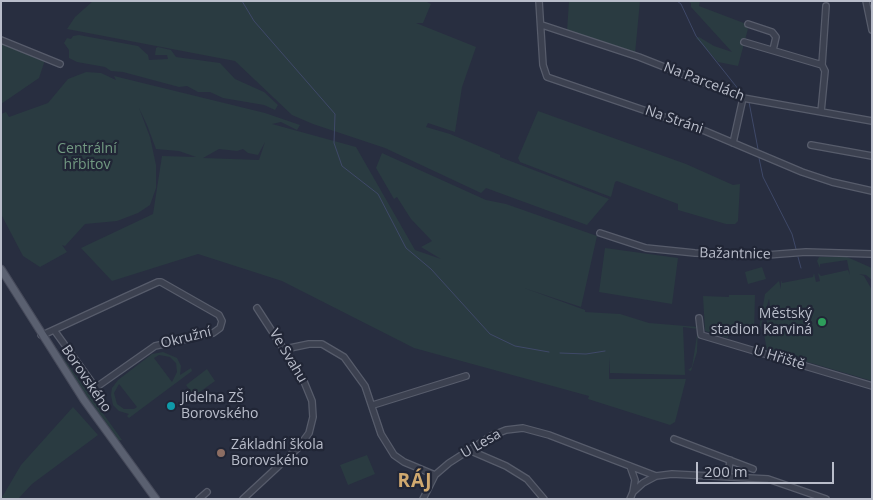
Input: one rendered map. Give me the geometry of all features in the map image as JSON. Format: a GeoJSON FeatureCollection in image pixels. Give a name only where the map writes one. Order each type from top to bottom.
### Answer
{"type":"FeatureCollection","features":[{"type":"Feature","properties":{"kind":"main road","name":"Borovského"},"geometry":{"type":"LineString","coordinates":[[1,269],[41,335],[84,400],[156,499]]}},
{"type":"Feature","properties":{"kind":"street","name":"Na Stráni"},"geometry":{"type":"LineString","coordinates":[[539,1],[543,65],[547,77],[586,92],[680,122],[802,172],[832,182],[872,191]]}},
{"type":"Feature","properties":{"kind":"street"},"geometry":{"type":"LineString","coordinates":[[866,1],[872,30]]}},
{"type":"Feature","properties":{"kind":"street"},"geometry":{"type":"LineString","coordinates":[[821,112],[825,71],[822,65],[826,6]]}},
{"type":"Feature","properties":{"kind":"street"},"geometry":{"type":"LineString","coordinates":[[748,24],[772,32],[776,37],[773,50]]}},
{"type":"Feature","properties":{"kind":"street","name":"Na Parcelách"},"geometry":{"type":"LineString","coordinates":[[542,25],[639,57],[743,98],[872,121]]}},
{"type":"Feature","properties":{"kind":"street"},"geometry":{"type":"LineString","coordinates":[[1,40],[60,64]]}},
{"type":"Feature","properties":{"kind":"street"},"geometry":{"type":"LineString","coordinates":[[744,42],[822,65]]}},
{"type":"Feature","properties":{"kind":"street"},"geometry":{"type":"LineString","coordinates":[[733,143],[743,98]]}},
{"type":"Feature","properties":{"kind":"street"},"geometry":{"type":"LineString","coordinates":[[811,144],[872,156]]}},
{"type":"Feature","properties":{"kind":"street","name":"Bažantnice"},"geometry":{"type":"LineString","coordinates":[[600,234],[646,248],[695,253],[767,255],[806,252],[872,254]]}},
{"type":"Feature","properties":{"kind":"street","name":"Okružní"},"geometry":{"type":"LineString","coordinates":[[41,335],[158,282],[165,283],[219,315],[222,321],[220,328],[213,333],[155,346],[100,386],[93,384],[54,330]]}},
{"type":"Feature","properties":{"kind":"street","name":"Ve Svahu"},"geometry":{"type":"LineString","coordinates":[[243,499],[291,456],[309,433],[313,417],[312,401],[303,378],[257,308]]}},
{"type":"Feature","properties":{"kind":"street","name":"U Hřiště"},"geometry":{"type":"LineString","coordinates":[[700,318],[702,335],[872,386]]}},
{"type":"Feature","properties":{"kind":"street"},"geometry":{"type":"LineString","coordinates":[[285,349],[309,344],[322,344],[331,347],[344,357],[354,368],[373,405],[381,434],[394,455],[404,462],[436,475],[423,499]]}},
{"type":"Feature","properties":{"kind":"street"},"geometry":{"type":"LineString","coordinates":[[373,405],[466,376]]}},
{"type":"Feature","properties":{"kind":"street","name":"U Lesa"},"geometry":{"type":"LineString","coordinates":[[436,475],[469,450],[506,430],[523,428],[656,476]]}},
{"type":"Feature","properties":{"kind":"street"},"geometry":{"type":"LineString","coordinates":[[674,439],[753,469]]}},
{"type":"Feature","properties":{"kind":"street"},"geometry":{"type":"LineString","coordinates":[[469,450],[506,466],[527,479],[544,499]]}},
{"type":"Feature","properties":{"kind":"street"},"geometry":{"type":"LineString","coordinates":[[728,477],[730,460]]}},
{"type":"Feature","properties":{"kind":"street"},"geometry":{"type":"LineString","coordinates":[[629,465],[636,480],[630,499]]}},
{"type":"Feature","properties":{"kind":"street"},"geometry":{"type":"LineString","coordinates":[[633,492],[656,476],[672,474],[768,479],[826,499]]}},
{"type":"Feature","properties":{"kind":"street"},"geometry":{"type":"LineString","coordinates":[[199,499],[207,492]]}},
{"type":"Feature","properties":{"kind":"green space"},"geometry":{"type":"Polygon","coordinates":[[[93,1],[425,1],[431,4],[423,23],[416,23],[476,47],[462,87],[455,132],[428,123],[426,127],[450,134],[500,155],[500,157],[609,199],[587,225],[486,188],[481,193],[385,148],[292,115],[235,61],[67,29],[75,17],[93,1]]]}},
{"type":"Feature","properties":{"kind":"green space"},"geometry":{"type":"Polygon","coordinates":[[[569,1],[640,1],[635,54],[567,31],[569,1]]]}},
{"type":"Feature","properties":{"kind":"green space"},"geometry":{"type":"Polygon","coordinates":[[[686,1],[700,1],[699,6],[749,25],[738,66],[718,62],[696,38],[699,37],[714,46],[732,52],[691,7],[691,3],[686,1]]]}},
{"type":"Feature","properties":{"kind":"green space"},"geometry":{"type":"Polygon","coordinates":[[[79,35],[138,46],[148,55],[149,60],[168,59],[167,55],[155,55],[156,48],[158,47],[171,50],[176,57],[220,63],[235,79],[264,92],[278,105],[275,110],[264,105],[223,98],[210,92],[198,92],[187,86],[179,87],[123,72],[111,71],[105,67],[77,62],[69,58],[69,50],[64,43],[67,38],[71,39],[73,36],[79,35]]]}},
{"type":"Feature","properties":{"kind":"green space"},"geometry":{"type":"Polygon","coordinates":[[[1,43],[45,60],[39,78],[1,104],[1,43]]]}},
{"type":"Feature","properties":{"kind":"green space","name":"Centrální hřbitov"},"geometry":{"type":"Polygon","coordinates":[[[86,72],[101,73],[116,80],[114,76],[265,113],[300,125],[297,130],[281,122],[272,124],[356,147],[415,250],[441,259],[421,247],[432,241],[411,219],[397,197],[394,199],[376,168],[382,153],[486,200],[506,204],[597,236],[581,307],[524,288],[585,310],[585,312],[620,314],[649,323],[698,327],[698,329],[683,327],[685,375],[610,373],[609,357],[609,379],[686,379],[675,422],[670,425],[588,399],[589,396],[414,348],[282,281],[198,254],[112,281],[81,248],[153,214],[162,156],[196,157],[179,151],[156,149],[139,108],[150,137],[156,165],[156,188],[150,205],[138,213],[117,221],[85,224],[65,246],[62,245],[67,252],[40,267],[23,256],[1,214],[1,114],[6,112],[9,117],[48,103],[68,79],[86,72]],[[265,142],[258,155],[248,153],[243,149],[237,151],[219,149],[203,158],[259,160],[265,142]]]}},
{"type":"Feature","properties":{"kind":"green space"},"geometry":{"type":"Polygon","coordinates":[[[538,111],[686,164],[733,185],[740,184],[738,221],[735,224],[726,224],[678,210],[678,204],[617,181],[615,182],[611,197],[520,162],[518,158],[538,111]]]}},
{"type":"Feature","properties":{"kind":"green space"},"geometry":{"type":"Polygon","coordinates":[[[605,248],[678,258],[672,304],[599,292],[605,248]]]}},
{"type":"Feature","properties":{"kind":"green space","name":"Městský stadion Karviná"},"geometry":{"type":"Polygon","coordinates":[[[819,257],[847,257],[872,268],[872,280],[866,275],[859,274],[864,276],[872,290],[872,381],[767,350],[764,334],[770,308],[771,313],[769,299],[758,335],[765,294],[779,281],[781,289],[781,280],[782,283],[813,277],[814,273],[816,282],[820,281],[818,273],[821,276],[848,270],[850,275],[847,260],[820,264],[820,268],[817,261],[819,257]]]}},
{"type":"Feature","properties":{"kind":"green space"},"geometry":{"type":"Polygon","coordinates":[[[762,267],[766,279],[748,284],[745,272],[762,267]]]}},
{"type":"Feature","properties":{"kind":"green space"},"geometry":{"type":"Polygon","coordinates":[[[729,295],[755,295],[754,334],[728,334],[728,338],[705,331],[703,296],[729,297],[729,295]]]}},
{"type":"Feature","properties":{"kind":"green space"},"geometry":{"type":"Polygon","coordinates":[[[698,330],[697,352],[691,371],[688,370],[692,367],[698,330]]]}},
{"type":"Feature","properties":{"kind":"green space"},"geometry":{"type":"Polygon","coordinates":[[[47,335],[122,440],[117,441],[97,414],[47,335]]]}},
{"type":"Feature","properties":{"kind":"green space"},"geometry":{"type":"Polygon","coordinates":[[[163,352],[177,358],[181,366],[180,375],[191,368],[192,371],[129,418],[127,416],[129,414],[119,411],[113,405],[112,388],[118,380],[152,354],[163,352]],[[159,355],[154,358],[172,382],[177,372],[176,363],[170,357],[159,355]],[[119,384],[114,393],[117,404],[124,409],[134,409],[137,407],[119,384]]]}},
{"type":"Feature","properties":{"kind":"green space"},"geometry":{"type":"Polygon","coordinates":[[[207,369],[215,381],[194,396],[186,385],[207,369]]]}},
{"type":"Feature","properties":{"kind":"green space"},"geometry":{"type":"Polygon","coordinates":[[[73,407],[98,435],[32,484],[18,499],[1,499],[21,465],[73,407]]]}},
{"type":"Feature","properties":{"kind":"green space"},"geometry":{"type":"Polygon","coordinates":[[[367,455],[375,474],[348,485],[340,465],[367,455]]]}},
{"type":"Feature","properties":{"kind":"waterway"},"geometry":{"type":"LineString","coordinates":[[242,1],[254,21],[335,114],[334,143],[342,166],[378,194],[406,248],[431,269],[490,334],[515,346],[549,352]]}},
{"type":"Feature","properties":{"kind":"waterway"},"geometry":{"type":"LineString","coordinates":[[677,1],[681,4],[696,36],[743,95]]}},
{"type":"Feature","properties":{"kind":"waterway"},"geometry":{"type":"LineString","coordinates":[[749,102],[758,149]]}},
{"type":"Feature","properties":{"kind":"waterway"},"geometry":{"type":"LineString","coordinates":[[759,158],[763,177],[792,234],[796,249]]}},
{"type":"Feature","properties":{"kind":"waterway"},"geometry":{"type":"LineString","coordinates":[[798,257],[801,268]]}},
{"type":"Feature","properties":{"kind":"waterway"},"geometry":{"type":"LineString","coordinates":[[560,353],[586,354],[605,351]]}},
{"type":"Feature","properties":{"kind":"place","name":"Městský stadion Karviná"},"geometry":{"type":"Point","coordinates":[822,322]}},
{"type":"Feature","properties":{"kind":"place","name":"Jídelna ZŠ Borovského"},"geometry":{"type":"Point","coordinates":[171,406]}},
{"type":"Feature","properties":{"kind":"place","name":"Základní škola Borovského"},"geometry":{"type":"Point","coordinates":[221,453]}},
{"type":"Feature","properties":{"kind":"district","name":"RÁJ"},"geometry":{"type":"Point","coordinates":[415,482]}}]}
